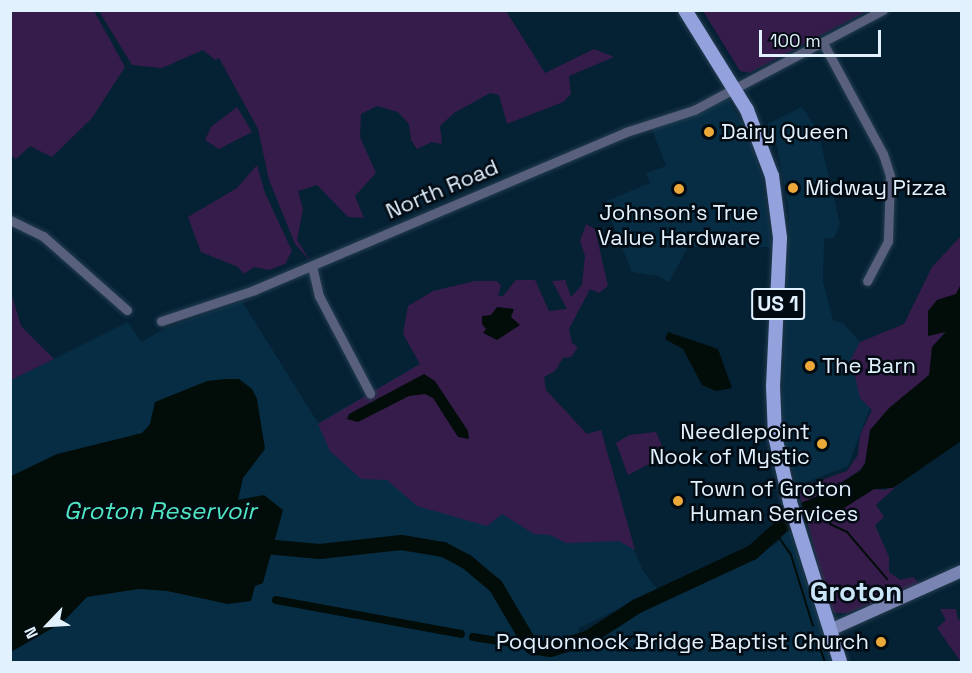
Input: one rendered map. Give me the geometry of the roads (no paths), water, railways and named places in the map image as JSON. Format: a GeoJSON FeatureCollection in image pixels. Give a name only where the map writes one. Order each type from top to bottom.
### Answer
{"type":"FeatureCollection","features":[{"type":"Feature","properties":{"kind":"main road","name":"US 1"},"geometry":{"type":"LineString","coordinates":[[686,10],[736,90],[763,148],[778,207],[780,247],[773,411],[778,459],[840,663]]}},
{"type":"Feature","properties":{"kind":"main road"},"geometry":{"type":"LineString","coordinates":[[830,630],[962,571]]}},
{"type":"Feature","properties":{"kind":"street","name":"North Road"},"geometry":{"type":"LineString","coordinates":[[161,321],[232,299],[736,90],[883,10]]}},
{"type":"Feature","properties":{"kind":"street"},"geometry":{"type":"LineString","coordinates":[[823,43],[883,154],[890,176],[888,241],[867,281]]}},
{"type":"Feature","properties":{"kind":"street"},"geometry":{"type":"LineString","coordinates":[[10,220],[43,236],[127,310]]}},
{"type":"Feature","properties":{"kind":"street"},"geometry":{"type":"LineString","coordinates":[[312,266],[319,296],[370,393]]}},
{"type":"Feature","properties":{"kind":"water"},"geometry":{"type":"Polygon","coordinates":[[[961,284],[961,441],[893,488],[874,489],[841,510],[818,511],[807,521],[801,503],[823,494],[860,471],[865,463],[870,430],[889,408],[929,375],[932,347],[946,332],[928,336],[928,311],[937,300],[956,294],[961,284]]]}},
{"type":"Feature","properties":{"kind":"water"},"geometry":{"type":"Polygon","coordinates":[[[497,307],[514,309],[511,317],[520,325],[497,340],[483,333],[486,329],[482,324],[482,316],[491,315],[497,307]]]}},
{"type":"Feature","properties":{"kind":"water"},"geometry":{"type":"Polygon","coordinates":[[[668,332],[718,349],[732,388],[716,391],[702,385],[683,349],[665,339],[668,332]]]}},
{"type":"Feature","properties":{"kind":"water"},"geometry":{"type":"Polygon","coordinates":[[[424,374],[435,381],[468,431],[469,439],[458,437],[433,398],[425,394],[409,396],[358,422],[347,419],[349,414],[424,374]]]}},
{"type":"Feature","properties":{"kind":"water","name":"Groton Reservoir"},"geometry":{"type":"Polygon","coordinates":[[[239,379],[252,389],[257,399],[265,449],[243,478],[238,500],[264,495],[283,510],[263,583],[255,586],[251,601],[228,604],[167,591],[139,589],[87,597],[63,622],[11,652],[11,476],[57,454],[142,433],[150,424],[155,402],[207,381],[239,379]]]}},
{"type":"Feature","properties":{"kind":"waterway"},"geometry":{"type":"LineString","coordinates":[[253,545],[319,551],[401,542],[443,549],[466,561],[495,585],[531,646],[550,649],[587,638],[636,606],[752,552],[782,525],[822,506]]}},
{"type":"Feature","properties":{"kind":"waterway"},"geometry":{"type":"LineString","coordinates":[[829,509],[830,524],[847,532],[887,579]]}},
{"type":"Feature","properties":{"kind":"waterway"},"geometry":{"type":"LineString","coordinates":[[775,532],[791,555],[813,626]]}},
{"type":"Feature","properties":{"kind":"waterway"},"geometry":{"type":"LineString","coordinates":[[276,600],[461,634]]}},
{"type":"Feature","properties":{"kind":"waterway"},"geometry":{"type":"LineString","coordinates":[[473,637],[531,646]]}},
{"type":"Feature","properties":{"kind":"waterway"},"geometry":{"type":"LineString","coordinates":[[818,642],[825,662]]}},
{"type":"Feature","properties":{"kind":"place","name":"Dairy Queen"},"geometry":{"type":"Point","coordinates":[709,132]}},
{"type":"Feature","properties":{"kind":"place","name":"Midway Pizza"},"geometry":{"type":"Point","coordinates":[793,188]}},
{"type":"Feature","properties":{"kind":"place","name":"Johnson's True Value Hardware"},"geometry":{"type":"Point","coordinates":[679,189]}},
{"type":"Feature","properties":{"kind":"place","name":"The Barn"},"geometry":{"type":"Point","coordinates":[810,366]}},
{"type":"Feature","properties":{"kind":"place","name":"Needlepoint Nook of Mystic"},"geometry":{"type":"Point","coordinates":[822,444]}},
{"type":"Feature","properties":{"kind":"place","name":"Town of Groton Human Services"},"geometry":{"type":"Point","coordinates":[678,501]}},
{"type":"Feature","properties":{"kind":"place","name":"Poquonnock Bridge Baptist Church"},"geometry":{"type":"Point","coordinates":[881,642]}},
{"type":"Feature","properties":{"kind":"district","name":"Groton"},"geometry":{"type":"Point","coordinates":[856,591]}}]}
